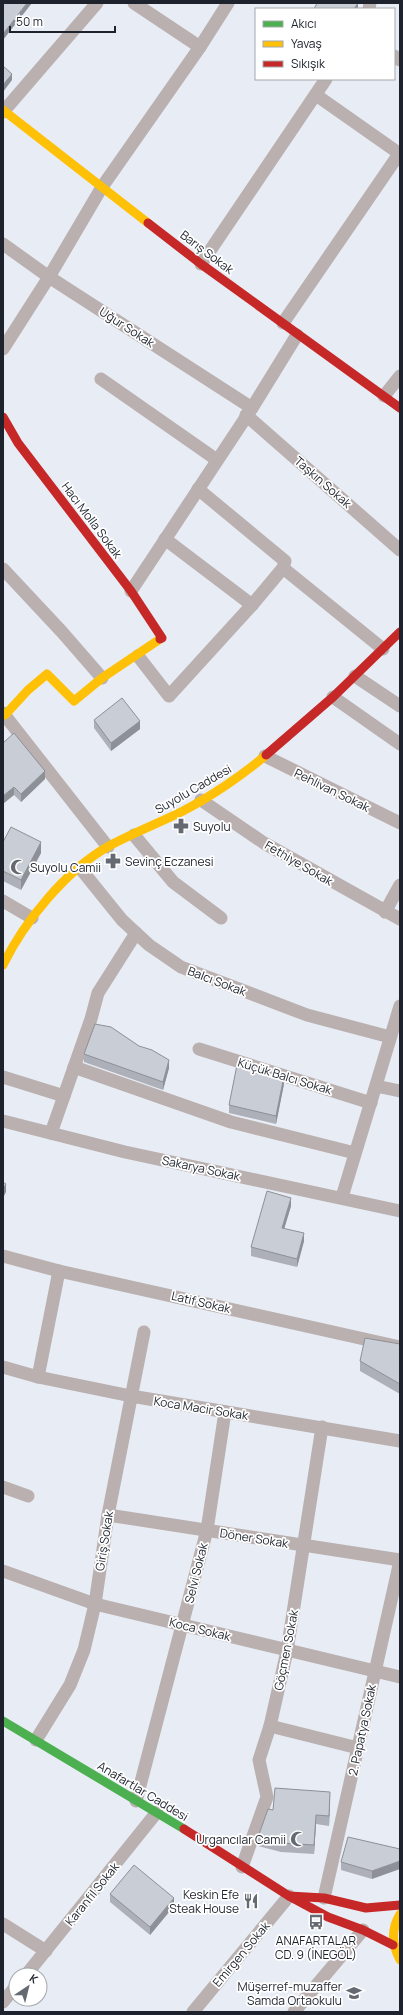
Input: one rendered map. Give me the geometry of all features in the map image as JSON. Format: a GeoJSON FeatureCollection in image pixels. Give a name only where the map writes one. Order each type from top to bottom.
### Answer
{"type":"FeatureCollection","features":[{"type":"Feature","properties":{"kind":"street"},"geometry":{"type":"LineString","coordinates":[[3,111],[97,3]]}},
{"type":"Feature","properties":{"kind":"street"},"geometry":{"type":"LineString","coordinates":[[134,3],[200,47]]}},
{"type":"Feature","properties":{"kind":"street"},"geometry":{"type":"LineString","coordinates":[[3,349],[49,277],[102,188],[200,47],[228,3]]}},
{"type":"Feature","properties":{"kind":"street"},"geometry":{"type":"LineString","coordinates":[[201,264],[325,80]]}},
{"type":"Feature","properties":{"kind":"street"},"geometry":{"type":"LineString","coordinates":[[283,323],[399,154],[316,95]]}},
{"type":"Feature","properties":{"kind":"street","name":"Barış Sokak"},"geometry":{"type":"LineString","coordinates":[[3,111],[201,264],[283,323],[297,335],[400,408]]}},
{"type":"Feature","properties":{"kind":"street","name":"Uğur Sokak"},"geometry":{"type":"LineString","coordinates":[[3,244],[49,277],[249,411]]}},
{"type":"Feature","properties":{"kind":"street"},"geometry":{"type":"LineString","coordinates":[[131,591],[297,335]]}},
{"type":"Feature","properties":{"kind":"street"},"geometry":{"type":"LineString","coordinates":[[384,396],[400,376]]}},
{"type":"Feature","properties":{"kind":"street"},"geometry":{"type":"LineString","coordinates":[[101,379],[217,460]]}},
{"type":"Feature","properties":{"kind":"street","name":"Taşkın Sokak"},"geometry":{"type":"LineString","coordinates":[[249,411],[400,550]]}},
{"type":"Feature","properties":{"kind":"street","name":"Hacı Molla Sokak"},"geometry":{"type":"LineString","coordinates":[[3,417],[18,443],[131,591],[162,638],[138,656]]}},
{"type":"Feature","properties":{"kind":"street"},"geometry":{"type":"LineString","coordinates":[[3,441],[11,430]]}},
{"type":"Feature","properties":{"kind":"street"},"geometry":{"type":"LineString","coordinates":[[108,847],[4,714],[28,690],[47,674],[74,701],[102,678],[138,656],[169,696],[252,605],[283,568],[284,561],[198,489]]}},
{"type":"Feature","properties":{"kind":"street"},"geometry":{"type":"LineString","coordinates":[[165,539],[252,605]]}},
{"type":"Feature","properties":{"kind":"street"},"geometry":{"type":"LineString","coordinates":[[283,568],[384,649]]}},
{"type":"Feature","properties":{"kind":"street"},"geometry":{"type":"LineString","coordinates":[[3,569],[62,632],[102,678]]}},
{"type":"Feature","properties":{"kind":"street","name":"Suyolu Caddesi"},"geometry":{"type":"LineString","coordinates":[[3,965],[15,941],[32,918],[60,886],[80,868],[108,847],[185,810],[251,768],[333,697],[400,632]]}},
{"type":"Feature","properties":{"kind":"street"},"geometry":{"type":"LineString","coordinates":[[355,676],[400,706]]}},
{"type":"Feature","properties":{"kind":"street"},"geometry":{"type":"LineString","coordinates":[[333,697],[400,744]]}},
{"type":"Feature","properties":{"kind":"street","name":"Pehlivan Sokak"},"geometry":{"type":"LineString","coordinates":[[265,756],[400,823]]}},
{"type":"Feature","properties":{"kind":"street","name":"Fethiye Sokak"},"geometry":{"type":"LineString","coordinates":[[201,800],[264,844],[400,919]]}},
{"type":"Feature","properties":{"kind":"street"},"geometry":{"type":"LineString","coordinates":[[134,835],[173,882],[221,918]]}},
{"type":"Feature","properties":{"kind":"street","name":"Balcı Sokak"},"geometry":{"type":"LineString","coordinates":[[80,868],[122,920],[149,945],[181,967],[307,1014],[390,1037]]}},
{"type":"Feature","properties":{"kind":"street"},"geometry":{"type":"LineString","coordinates":[[385,912],[400,885]]}},
{"type":"Feature","properties":{"kind":"street"},"geometry":{"type":"LineString","coordinates":[[3,901],[32,918]]}},
{"type":"Feature","properties":{"kind":"street"},"geometry":{"type":"LineString","coordinates":[[50,1133],[91,1019],[98,993],[136,933]]}},
{"type":"Feature","properties":{"kind":"street"},"geometry":{"type":"LineString","coordinates":[[342,1198],[400,1006]]}},
{"type":"Feature","properties":{"kind":"street","name":"Küçük Balcı Sokak"},"geometry":{"type":"LineString","coordinates":[[199,1049],[371,1102]]}},
{"type":"Feature","properties":{"kind":"street"},"geometry":{"type":"LineString","coordinates":[[74,1067],[231,1122],[355,1153]]}},
{"type":"Feature","properties":{"kind":"street"},"geometry":{"type":"LineString","coordinates":[[3,1077],[64,1096]]}},
{"type":"Feature","properties":{"kind":"street"},"geometry":{"type":"LineString","coordinates":[[376,1086],[400,1091]]}},
{"type":"Feature","properties":{"kind":"street","name":"Sakarya Sokak"},"geometry":{"type":"LineString","coordinates":[[3,1121],[125,1152],[400,1211]]}},
{"type":"Feature","properties":{"kind":"street","name":"Latif Sokak"},"geometry":{"type":"LineString","coordinates":[[3,1256],[59,1271],[400,1346]]}},
{"type":"Feature","properties":{"kind":"street"},"geometry":{"type":"LineString","coordinates":[[38,1377],[59,1271]]}},
{"type":"Feature","properties":{"kind":"street","name":"Giriş Sokak"},"geometry":{"type":"LineString","coordinates":[[36,1740],[70,1685],[84,1650],[94,1604],[108,1515],[144,1332]]}},
{"type":"Feature","properties":{"kind":"street","name":"Koca Macir Sokak"},"geometry":{"type":"LineString","coordinates":[[3,1367],[38,1377],[131,1396],[400,1441]]}},
{"type":"Feature","properties":{"kind":"street","name":"Selvi Sokak"},"geometry":{"type":"LineString","coordinates":[[136,1801],[207,1530],[225,1412]]}},
{"type":"Feature","properties":{"kind":"street","name":"Göçmen Sokak"},"geometry":{"type":"LineString","coordinates":[[242,1867],[267,1797],[259,1760],[270,1726],[287,1651],[305,1545],[322,1427]]}},
{"type":"Feature","properties":{"kind":"street"},"geometry":{"type":"LineString","coordinates":[[3,1487],[28,1496]]}},
{"type":"Feature","properties":{"kind":"street","name":"Döner Sokak"},"geometry":{"type":"LineString","coordinates":[[108,1515],[400,1560]]}},
{"type":"Feature","properties":{"kind":"street","name":"2. Papatya Sokak"},"geometry":{"type":"LineString","coordinates":[[324,1898],[400,1560]]}},
{"type":"Feature","properties":{"kind":"street","name":"Koca Sokak"},"geometry":{"type":"LineString","coordinates":[[3,1572],[94,1604],[400,1677]]}},
{"type":"Feature","properties":{"kind":"street","name":"Anafartlar Caddesi"},"geometry":{"type":"LineString","coordinates":[[3,1721],[136,1801],[157,1812],[289,1896],[328,1917],[363,1930],[393,1945]]}},
{"type":"Feature","properties":{"kind":"street"},"geometry":{"type":"LineString","coordinates":[[270,1726],[358,1748]]}},
{"type":"Feature","properties":{"kind":"street","name":"Karanfil Sokak"},"geometry":{"type":"LineString","coordinates":[[33,1967],[157,1812]]}},
{"type":"Feature","properties":{"kind":"street"},"geometry":{"type":"LineString","coordinates":[[289,1896],[324,1898],[366,1908],[400,1905]]}},
{"type":"Feature","properties":{"kind":"street","name":"Emirgen Sokak"},"geometry":{"type":"LineString","coordinates":[[193,2012],[289,1896]]}},
{"type":"Feature","properties":{"kind":"street"},"geometry":{"type":"LineString","coordinates":[[400,1914],[393,1930],[393,1945],[400,1961]]}},
{"type":"Feature","properties":{"kind":"street"},"geometry":{"type":"LineString","coordinates":[[3,1924],[46,1951]]}},
{"type":"Feature","properties":{"kind":"street"},"geometry":{"type":"LineString","coordinates":[[294,2012],[363,1930]]}},
{"type":"Feature","properties":{"kind":"building"},"geometry":{"type":"Polygon","coordinates":[[[3,3],[27,3],[3,34],[3,3]]]}},
{"type":"Feature","properties":{"kind":"building"},"geometry":{"type":"Polygon","coordinates":[[[317,3],[358,3],[355,8],[314,8],[317,3]]]}},
{"type":"Feature","properties":{"kind":"building"},"geometry":{"type":"Polygon","coordinates":[[[3,66],[12,74],[3,85],[3,66]]]}},
{"type":"Feature","properties":{"kind":"building"},"geometry":{"type":"Polygon","coordinates":[[[122,698],[140,721],[111,743],[94,720],[122,698]]]}},
{"type":"Feature","properties":{"kind":"building"},"geometry":{"type":"Polygon","coordinates":[[[14,733],[45,771],[21,794],[14,787],[3,796],[3,743],[14,733]]]}},
{"type":"Feature","properties":{"kind":"building","name":"Suyolu Camii"},"geometry":{"type":"Polygon","coordinates":[[[11,827],[41,842],[21,880],[3,871],[3,842],[11,827]]]}},
{"type":"Feature","properties":{"kind":"building"},"geometry":{"type":"Polygon","coordinates":[[[95,1024],[111,1027],[139,1046],[152,1050],[169,1060],[163,1082],[84,1054],[95,1024]]]}},
{"type":"Feature","properties":{"kind":"building"},"geometry":{"type":"Polygon","coordinates":[[[237,1065],[284,1076],[276,1116],[229,1105],[237,1065]]]}},
{"type":"Feature","properties":{"kind":"building"},"geometry":{"type":"Polygon","coordinates":[[[3,1182],[6,1184],[3,1189],[3,1182]]]}},
{"type":"Feature","properties":{"kind":"building"},"geometry":{"type":"Polygon","coordinates":[[[267,1191],[291,1198],[282,1228],[304,1233],[297,1259],[251,1247],[267,1191]]]}},
{"type":"Feature","properties":{"kind":"building"},"geometry":{"type":"Polygon","coordinates":[[[365,1338],[400,1344],[400,1384],[360,1361],[365,1338]]]}},
{"type":"Feature","properties":{"kind":"building","name":"Urgancılar Camii"},"geometry":{"type":"Polygon","coordinates":[[[275,1788],[330,1792],[329,1816],[316,1815],[314,1845],[281,1843],[258,1837],[268,1809],[273,1810],[275,1788]]]}},
{"type":"Feature","properties":{"kind":"building"},"geometry":{"type":"Polygon","coordinates":[[[348,1837],[400,1849],[400,1861],[372,1871],[341,1862],[348,1837]]]}},
{"type":"Feature","properties":{"kind":"building"},"geometry":{"type":"Polygon","coordinates":[[[134,1865],[174,1898],[150,1927],[110,1894],[134,1865]]]}},
{"type":"Feature","properties":{"kind":"traffic: fast"},"geometry":{"type":"LineString","coordinates":[[3,1721],[184,1829]]}},
{"type":"Feature","properties":{"kind":"traffic: slow"},"geometry":{"type":"LineString","coordinates":[[3,110],[148,223]]}},
{"type":"Feature","properties":{"kind":"traffic: slow"},"geometry":{"type":"LineString","coordinates":[[5,715],[28,690],[47,674],[74,701],[102,678],[160,639]]}},
{"type":"Feature","properties":{"kind":"traffic: slow"},"geometry":{"type":"LineString","coordinates":[[3,965],[22,932],[48,898],[62,883],[93,856],[109,846],[183,811],[204,799],[237,778],[266,755]]}},
{"type":"Feature","properties":{"kind":"traffic: slow"},"geometry":{"type":"LineString","coordinates":[[400,1914],[394,1931],[395,1949],[400,1960]]}},
{"type":"Feature","properties":{"kind":"traffic: jam"},"geometry":{"type":"LineString","coordinates":[[148,223],[201,264],[400,408]]}},
{"type":"Feature","properties":{"kind":"traffic: jam"},"geometry":{"type":"LineString","coordinates":[[3,417],[18,443],[131,591],[162,638],[160,639]]}},
{"type":"Feature","properties":{"kind":"traffic: jam"},"geometry":{"type":"LineString","coordinates":[[266,755],[333,697],[400,632]]}},
{"type":"Feature","properties":{"kind":"traffic: jam"},"geometry":{"type":"LineString","coordinates":[[184,1829],[289,1896]]}},
{"type":"Feature","properties":{"kind":"traffic: jam"},"geometry":{"type":"LineString","coordinates":[[393,1945],[363,1930],[328,1917],[289,1896],[324,1898],[366,1908],[400,1905]]}},
{"type":"Feature","properties":{"kind":"place","name":"Suyolu"},"geometry":{"type":"Point","coordinates":[181,826]}},
{"type":"Feature","properties":{"kind":"place","name":"Sevinç Eczanesi"},"geometry":{"type":"Point","coordinates":[113,861]}},
{"type":"Feature","properties":{"kind":"place","name":"Suyolu Camii"},"geometry":{"type":"Point","coordinates":[18,867]}},
{"type":"Feature","properties":{"kind":"place","name":"Urgancılar Camii"},"geometry":{"type":"Point","coordinates":[298,1839]}},
{"type":"Feature","properties":{"kind":"place","name":"Keskin Efe Steak House"},"geometry":{"type":"Point","coordinates":[251,1901]}},
{"type":"Feature","properties":{"kind":"place","name":"ANAFARTALAR CD. 9 (İNEGÖL)"},"geometry":{"type":"Point","coordinates":[316,1922]}},
{"type":"Feature","properties":{"kind":"place","name":"Müşerref-muzaffer Samda Ortaokulu"},"geometry":{"type":"Point","coordinates":[354,1993]}}]}
